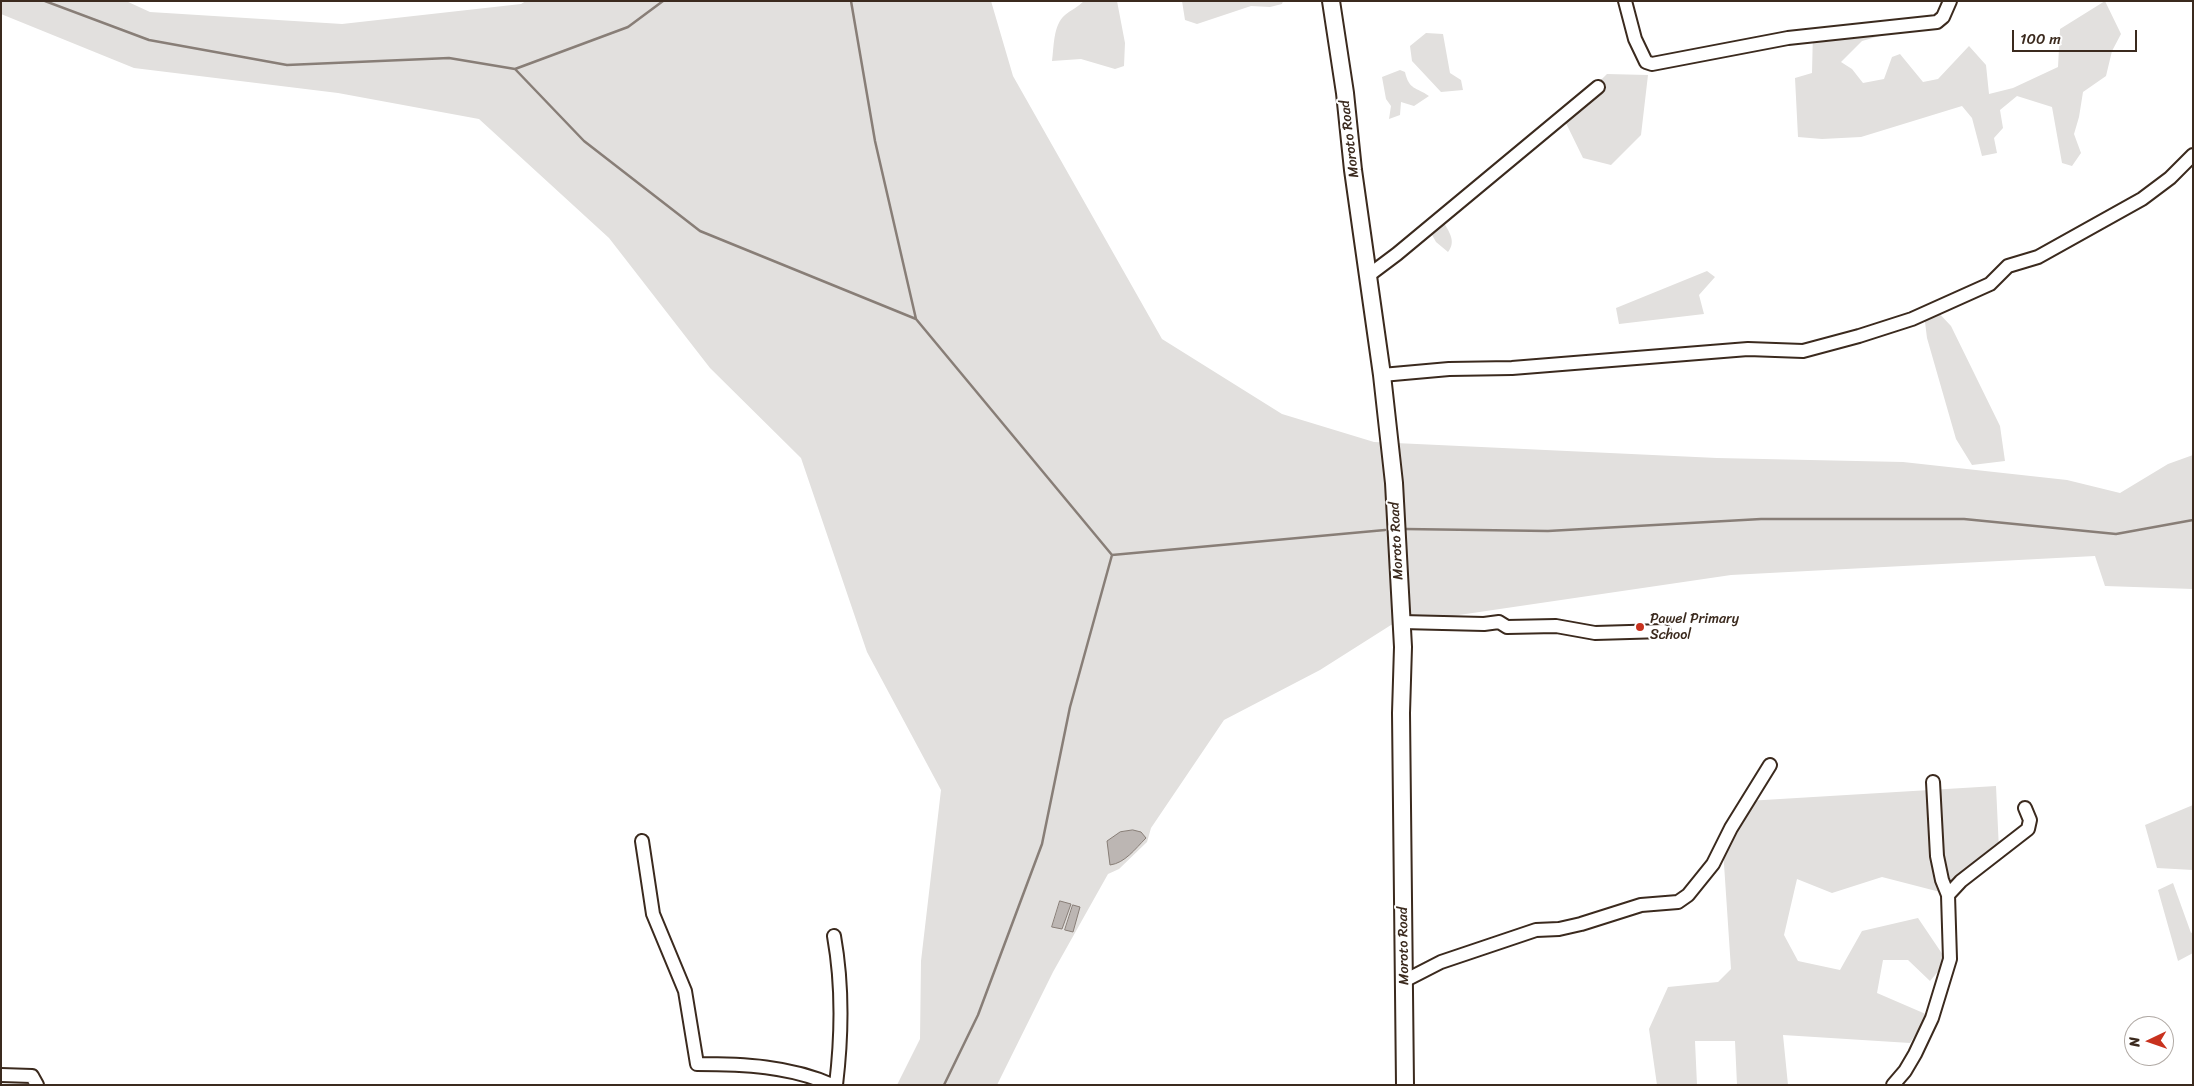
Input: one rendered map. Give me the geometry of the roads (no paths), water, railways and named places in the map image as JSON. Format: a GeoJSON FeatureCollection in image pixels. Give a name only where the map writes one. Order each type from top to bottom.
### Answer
{"type":"FeatureCollection","features":[{"type":"Feature","properties":{"kind":"main road","name":"Moroto Road"},"geometry":{"type":"LineString","coordinates":[[1331,1],[1369,275],[1394,483],[1402,622],[1405,1085]]}},
{"type":"Feature","properties":{"kind":"street"},"geometry":{"type":"LineString","coordinates":[[1625,1],[1635,39],[1646,62],[1652,64],[1788,38],[1937,22],[1943,17],[1950,1]]}},
{"type":"Feature","properties":{"kind":"street"},"geometry":{"type":"LineString","coordinates":[[1369,275],[1397,254],[1598,87]]}},
{"type":"Feature","properties":{"kind":"street"},"geometry":{"type":"LineString","coordinates":[[1382,376],[1748,350],[1803,351],[1859,336],[1912,319],[1990,284],[2008,266],[2038,257],[2142,199],[2170,178],[2193,156]]}},
{"type":"Feature","properties":{"kind":"street"},"geometry":{"type":"LineString","coordinates":[[1402,622],[1484,624],[1499,622],[1507,627],[1556,626],[1595,633],[1664,631]]}},
{"type":"Feature","properties":{"kind":"street"},"geometry":{"type":"LineString","coordinates":[[1404,982],[1441,962],[1536,930],[1576,926],[1641,905],[1678,902],[1688,895],[1713,864],[1770,765]]}},
{"type":"Feature","properties":{"kind":"street"},"geometry":{"type":"LineString","coordinates":[[1893,1085],[1905,1071],[1925,1036],[1946,974],[1950,943],[1948,895],[1942,880],[1937,856],[1934,782]]}},
{"type":"Feature","properties":{"kind":"street"},"geometry":{"type":"LineString","coordinates":[[1948,895],[1966,877],[2028,829],[2030,820],[2025,808]]}},
{"type":"Feature","properties":{"kind":"street"},"geometry":{"type":"LineString","coordinates":[[642,841],[653,914],[685,991],[697,1064],[743,1065],[784,1070],[803,1074],[832,1085]]}},
{"type":"Feature","properties":{"kind":"street"},"geometry":{"type":"LineString","coordinates":[[834,936],[841,999],[836,1085]]}},
{"type":"Feature","properties":{"kind":"street"},"geometry":{"type":"LineString","coordinates":[[1,1075],[32,1076],[37,1085]]}},
{"type":"Feature","properties":{"kind":"waterway"},"geometry":{"type":"LineString","coordinates":[[45,1],[149,40],[287,65],[449,58],[515,69],[584,141],[700,231],[916,319]]}},
{"type":"Feature","properties":{"kind":"waterway"},"geometry":{"type":"LineString","coordinates":[[515,69],[628,27],[663,1]]}},
{"type":"Feature","properties":{"kind":"waterway"},"geometry":{"type":"LineString","coordinates":[[851,1],[875,141],[916,319],[1112,555]]}},
{"type":"Feature","properties":{"kind":"waterway"},"geometry":{"type":"LineString","coordinates":[[1405,529],[1548,531],[1761,519],[1964,519],[2116,534],[2193,520]]}},
{"type":"Feature","properties":{"kind":"waterway"},"geometry":{"type":"LineString","coordinates":[[1112,555],[1385,530]]}},
{"type":"Feature","properties":{"kind":"waterway"},"geometry":{"type":"LineString","coordinates":[[944,1085],[978,1015],[1042,844],[1070,707],[1112,555]]}},
{"type":"Feature","properties":{"kind":"place","name":"Pawel Primary School"},"geometry":{"type":"Point","coordinates":[1640,627]}}]}
